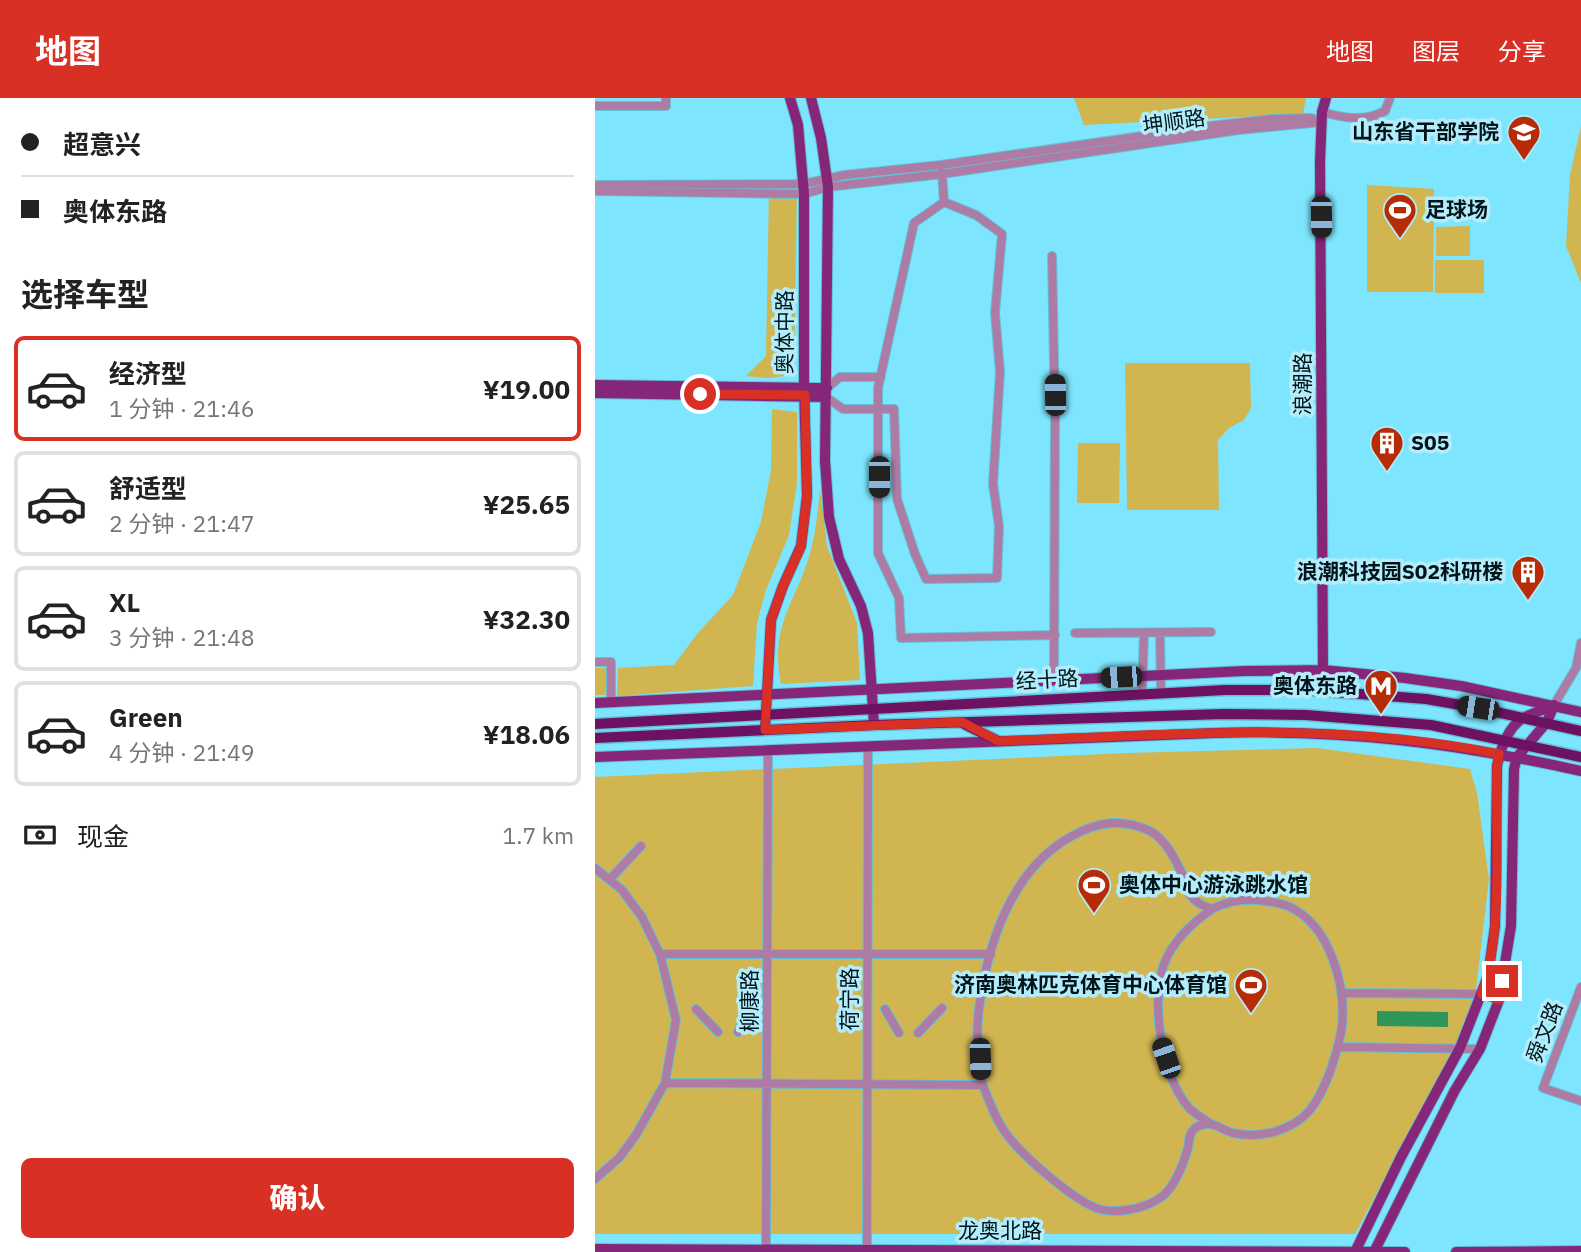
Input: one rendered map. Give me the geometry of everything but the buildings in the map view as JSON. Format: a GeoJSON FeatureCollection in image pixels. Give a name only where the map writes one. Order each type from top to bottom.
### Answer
{"type":"FeatureCollection","features":[{"type":"Feature","properties":{"kind":"highway","name":"经十路"},"geometry":{"type":"LineString","coordinates":[[595,724],[1225,690],[1359,693],[1426,699],[1581,731]]}},
{"type":"Feature","properties":{"kind":"highway","name":"经十路"},"geometry":{"type":"LineString","coordinates":[[595,738],[962,722],[1224,714],[1306,715],[1431,725],[1581,757]]}},
{"type":"Feature","properties":{"kind":"highway"},"geometry":{"type":"LineString","coordinates":[[962,722],[998,741]]}},
{"type":"Feature","properties":{"kind":"main road","name":"奥体中路"},"geometry":{"type":"LineString","coordinates":[[765,730],[771,620],[801,541],[807,496],[804,189],[798,125],[790,98]]}},
{"type":"Feature","properties":{"kind":"main road","name":"奥体中路"},"geometry":{"type":"LineString","coordinates":[[811,98],[821,138],[827,182],[825,461],[829,517],[839,559],[860,606],[868,633],[874,725]]}},
{"type":"Feature","properties":{"kind":"main road","name":"浪潮路"},"geometry":{"type":"LineString","coordinates":[[1323,670],[1320,162],[1322,117],[1326,98]]}},
{"type":"Feature","properties":{"kind":"main road"},"geometry":{"type":"LineString","coordinates":[[595,385],[827,392]]}},
{"type":"Feature","properties":{"kind":"main road"},"geometry":{"type":"LineString","coordinates":[[595,393],[804,391]]}},
{"type":"Feature","properties":{"kind":"main road","name":"经十路"},"geometry":{"type":"LineString","coordinates":[[595,703],[1161,675],[1323,670],[1461,686],[1581,712]]}},
{"type":"Feature","properties":{"kind":"main road"},"geometry":{"type":"LineString","coordinates":[[1355,1251],[1401,1157],[1460,1048],[1488,976],[1495,926],[1499,754],[1505,740],[1522,719],[1555,705]]}},
{"type":"Feature","properties":{"kind":"main road"},"geometry":{"type":"LineString","coordinates":[[1374,1252],[1439,1120],[1480,1049],[1499,1000],[1511,926],[1514,769],[1517,757],[1547,722],[1555,705]]}},
{"type":"Feature","properties":{"kind":"main road"},"geometry":{"type":"LineString","coordinates":[[595,757],[1303,732],[1423,741],[1581,771]]}},
{"type":"Feature","properties":{"kind":"main road","name":"龙奥北路"},"geometry":{"type":"LineString","coordinates":[[595,1249],[1405,1252]]}},
{"type":"Feature","properties":{"kind":"main road"},"geometry":{"type":"LineString","coordinates":[[1456,1252],[1581,1251]]}},
{"type":"Feature","properties":{"kind":"street"},"geometry":{"type":"LineString","coordinates":[[595,106],[666,106],[666,98]]}},
{"type":"Feature","properties":{"kind":"street","name":"坤顺路"},"geometry":{"type":"LineString","coordinates":[[595,191],[804,189],[827,182],[1024,160],[1322,117],[1372,118],[1385,111],[1390,98]]}},
{"type":"Feature","properties":{"kind":"street"},"geometry":{"type":"LineString","coordinates":[[942,170],[944,202]]}},
{"type":"Feature","properties":{"kind":"street","name":"坤顺路"},"geometry":{"type":"LineString","coordinates":[[595,185],[804,189]]}},
{"type":"Feature","properties":{"kind":"street"},"geometry":{"type":"LineString","coordinates":[[944,202],[914,223],[881,377],[879,553],[899,598],[901,638],[1055,635]]}},
{"type":"Feature","properties":{"kind":"street"},"geometry":{"type":"LineString","coordinates":[[881,377],[840,377],[827,392],[843,409],[894,409],[897,499],[926,579],[997,578],[999,526],[993,484],[1000,372],[995,313],[1002,234],[976,215],[944,202]]}},
{"type":"Feature","properties":{"kind":"street"},"geometry":{"type":"LineString","coordinates":[[1052,256],[1054,680]]}},
{"type":"Feature","properties":{"kind":"street"},"geometry":{"type":"LineString","coordinates":[[879,499],[897,499]]}},
{"type":"Feature","properties":{"kind":"street"},"geometry":{"type":"LineString","coordinates":[[1075,633],[1211,632]]}},
{"type":"Feature","properties":{"kind":"street"},"geometry":{"type":"LineString","coordinates":[[1142,695],[1144,633]]}},
{"type":"Feature","properties":{"kind":"street"},"geometry":{"type":"LineString","coordinates":[[1160,633],[1161,694]]}},
{"type":"Feature","properties":{"kind":"street"},"geometry":{"type":"LineString","coordinates":[[1555,705],[1578,668],[1581,643]]}},
{"type":"Feature","properties":{"kind":"street"},"geometry":{"type":"LineString","coordinates":[[595,662],[611,662],[611,702]]}},
{"type":"Feature","properties":{"kind":"street","name":"荷宁路"},"geometry":{"type":"LineString","coordinates":[[867,1251],[868,746]]}},
{"type":"Feature","properties":{"kind":"street","name":"柳康路"},"geometry":{"type":"LineString","coordinates":[[766,1251],[768,750]]}},
{"type":"Feature","properties":{"kind":"street"},"geometry":{"type":"LineString","coordinates":[[1211,1124],[1199,1125],[1191,1132],[1179,1171],[1173,1184],[1161,1198],[1139,1208],[1118,1211],[1098,1209],[1056,1182],[1017,1147],[1005,1132],[980,1076],[978,1020],[991,954],[1005,912],[1027,873],[1060,842],[1089,827],[1107,822],[1129,822],[1152,831],[1169,849],[1190,895],[1199,904],[1212,909]]}},
{"type":"Feature","properties":{"kind":"street"},"geometry":{"type":"LineString","coordinates":[[610,878],[641,846]]}},
{"type":"Feature","properties":{"kind":"street"},"geometry":{"type":"LineString","coordinates":[[595,868],[622,890],[642,917],[660,954],[676,1020],[665,1083],[636,1135],[619,1158],[595,1179]]}},
{"type":"Feature","properties":{"kind":"street"},"geometry":{"type":"LineString","coordinates":[[1253,899],[1289,906],[1317,929],[1336,970],[1341,993],[1342,1027],[1338,1047],[1324,1086],[1310,1110],[1295,1122],[1276,1132],[1260,1135],[1240,1134],[1211,1124],[1190,1108],[1174,1082],[1161,1045],[1159,1018],[1164,964],[1188,927],[1220,905],[1253,899]]}},
{"type":"Feature","properties":{"kind":"street"},"geometry":{"type":"LineString","coordinates":[[660,954],[991,954]]}},
{"type":"Feature","properties":{"kind":"street","name":"舜文路"},"geometry":{"type":"LineString","coordinates":[[1581,987],[1543,1088],[1581,1101]]}},
{"type":"Feature","properties":{"kind":"street"},"geometry":{"type":"LineString","coordinates":[[1341,993],[1482,994],[1499,1000]]}},
{"type":"Feature","properties":{"kind":"street"},"geometry":{"type":"LineString","coordinates":[[696,1009],[717,1031]]}},
{"type":"Feature","properties":{"kind":"street"},"geometry":{"type":"LineString","coordinates":[[738,1032],[749,1009]]}},
{"type":"Feature","properties":{"kind":"street"},"geometry":{"type":"LineString","coordinates":[[885,1009],[898,1031]]}},
{"type":"Feature","properties":{"kind":"street"},"geometry":{"type":"LineString","coordinates":[[919,1031],[942,1009]]}},
{"type":"Feature","properties":{"kind":"street"},"geometry":{"type":"LineString","coordinates":[[1338,1047],[1480,1049]]}},
{"type":"Feature","properties":{"kind":"street"},"geometry":{"type":"LineString","coordinates":[[665,1083],[983,1085]]}},
{"type":"Feature","properties":{"kind":"shaded area"},"geometry":{"type":"Polygon","coordinates":[[[1074,98],[1306,98],[1303,114],[1084,125],[1074,98]]]}},
{"type":"Feature","properties":{"kind":"shaded area"},"geometry":{"type":"Polygon","coordinates":[[[1581,126],[1581,283],[1566,246],[1570,175],[1581,126]]]}},
{"type":"Feature","properties":{"kind":"shaded area","name":"足球场"},"geometry":{"type":"Polygon","coordinates":[[[1367,185],[1434,189],[1433,292],[1367,292],[1367,185]]]}},
{"type":"Feature","properties":{"kind":"shaded area"},"geometry":{"type":"Polygon","coordinates":[[[797,188],[794,375],[767,378],[746,376],[766,356],[769,190],[797,188]]]}},
{"type":"Feature","properties":{"kind":"shaded area"},"geometry":{"type":"Polygon","coordinates":[[[1470,226],[1470,256],[1436,256],[1436,227],[1470,226]]]}},
{"type":"Feature","properties":{"kind":"shaded area"},"geometry":{"type":"Polygon","coordinates":[[[1435,260],[1484,260],[1484,293],[1435,293],[1435,260]]]}},
{"type":"Feature","properties":{"kind":"shaded area"},"geometry":{"type":"Polygon","coordinates":[[[1125,363],[1250,363],[1251,408],[1244,420],[1229,428],[1218,440],[1219,510],[1127,510],[1125,363]]]}},
{"type":"Feature","properties":{"kind":"shaded area"},"geometry":{"type":"Polygon","coordinates":[[[772,409],[797,412],[797,483],[789,535],[766,590],[757,623],[753,686],[617,696],[618,668],[674,665],[697,634],[733,595],[761,522],[771,470],[772,409]]]}},
{"type":"Feature","properties":{"kind":"shaded area"},"geometry":{"type":"Polygon","coordinates":[[[1078,443],[1120,443],[1119,503],[1077,503],[1078,443]]]}},
{"type":"Feature","properties":{"kind":"shaded area"},"geometry":{"type":"Polygon","coordinates":[[[820,488],[827,546],[857,623],[860,680],[781,684],[778,663],[781,630],[810,553],[820,488]]]}},
{"type":"Feature","properties":{"kind":"shaded area"},"geometry":{"type":"Polygon","coordinates":[[[595,668],[606,668],[608,695],[595,695],[595,668]]]}},
{"type":"Feature","properties":{"kind":"shaded area"},"geometry":{"type":"Polygon","coordinates":[[[1317,748],[1470,769],[1477,793],[1489,879],[1475,998],[1458,1041],[1355,1234],[595,1234],[595,777],[1126,753],[1317,748]]]}},
{"type":"Feature","properties":{"kind":"shaded area"},"geometry":{"type":"Polygon","coordinates":[[[1377,1011],[1448,1012],[1448,1027],[1377,1026],[1377,1011]]]}},
{"type":"Feature","properties":{"kind":"place","name":"山东省干部学院"},"geometry":{"type":"Point","coordinates":[1524,162]}},
{"type":"Feature","properties":{"kind":"place","name":"足球场"},"geometry":{"type":"Point","coordinates":[1400,240]}},
{"type":"Feature","properties":{"kind":"place","name":"S05"},"geometry":{"type":"Point","coordinates":[1387,473]}},
{"type":"Feature","properties":{"kind":"place","name":"浪潮科技园S02科研楼"},"geometry":{"type":"Point","coordinates":[1528,602]}},
{"type":"Feature","properties":{"kind":"place","name":"奥体东路"},"geometry":{"type":"Point","coordinates":[1381,716]}},
{"type":"Feature","properties":{"kind":"place","name":"奥体中心游泳跳水馆"},"geometry":{"type":"Point","coordinates":[1094,915]}},
{"type":"Feature","properties":{"kind":"place","name":"济南奥林匹克体育中心体育馆"},"geometry":{"type":"Point","coordinates":[1251,1015]}},
{"type":"Feature","properties":{"kind":"route"},"geometry":{"type":"LineString","coordinates":[[700,394],[805,395],[807,496],[801,547],[771,620],[765,730],[962,722],[998,741],[1303,732],[1423,741],[1499,754],[1495,926],[1488,976],[1482,994],[1499,1000],[1502,981]]}}]}
